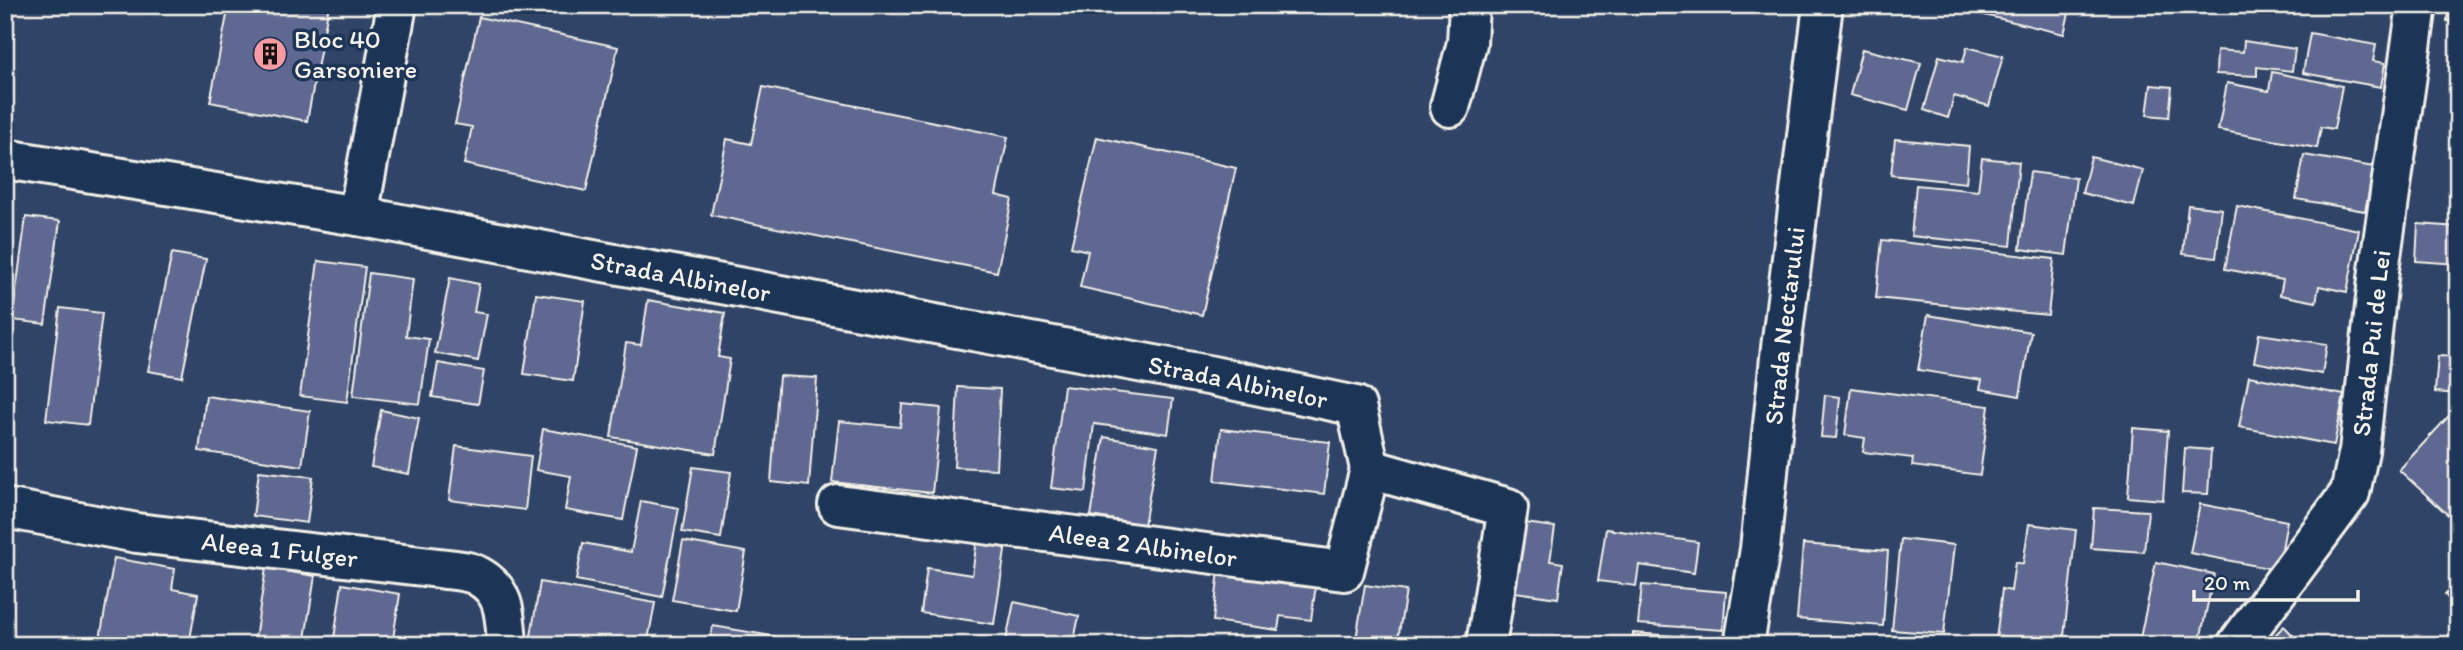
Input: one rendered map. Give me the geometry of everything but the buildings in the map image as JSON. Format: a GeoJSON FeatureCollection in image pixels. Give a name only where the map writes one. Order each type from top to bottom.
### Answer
{"type":"FeatureCollection","features":[{"type":"Feature","properties":{"kind":"street"},"geometry":{"type":"LineString","coordinates":[[358,216],[397,5]]}},
{"type":"Feature","properties":{"kind":"street"},"geometry":{"type":"LineString","coordinates":[[1450,107],[1467,43],[1469,5]]}},
{"type":"Feature","properties":{"kind":"street","name":"Strada Nectarului"},"geometry":{"type":"LineString","coordinates":[[1744,645],[1760,549],[1781,348],[1823,5]]}},
{"type":"Feature","properties":{"kind":"street","name":"Strada Pui de Lei"},"geometry":{"type":"LineString","coordinates":[[2237,645],[2350,493],[2358,451],[2379,270],[2417,5]]}},
{"type":"Feature","properties":{"kind":"street","name":"Strada Albinelor"},"geometry":{"type":"LineString","coordinates":[[5,159],[358,216],[1208,375],[1356,406],[1370,469]]}},
{"type":"Feature","properties":{"kind":"street"},"geometry":{"type":"LineString","coordinates":[[1370,469],[1508,508],[1486,645]]}},
{"type":"Feature","properties":{"kind":"street","name":"Aleea 2 Albinelor"},"geometry":{"type":"LineString","coordinates":[[838,505],[1344,571],[1370,469]]}},
{"type":"Feature","properties":{"kind":"street","name":"Aleea 1 Fulger"},"geometry":{"type":"LineString","coordinates":[[5,508],[137,533],[439,568],[477,575],[499,595],[505,618],[506,645]]}},
{"type":"Feature","properties":{"kind":"place","name":"Bloc 40 Garsoniere"},"geometry":{"type":"Point","coordinates":[270,54]}}]}
